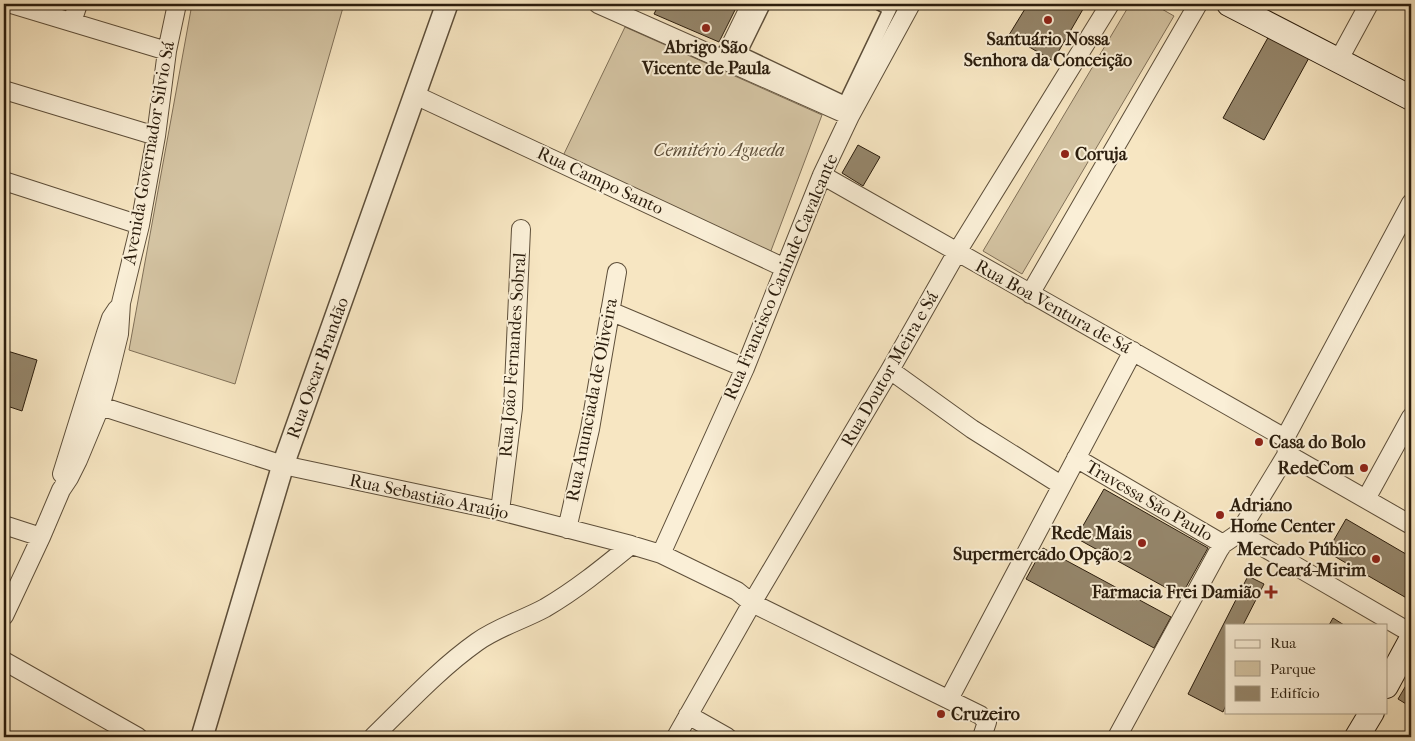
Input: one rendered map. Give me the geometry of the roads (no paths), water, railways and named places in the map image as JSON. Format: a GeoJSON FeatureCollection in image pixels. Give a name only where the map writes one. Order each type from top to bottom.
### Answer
{"type":"FeatureCollection","features":[{"type":"Feature","properties":{"kind":"main road"},"geometry":{"type":"LineString","coordinates":[[1229,4],[1411,82]]}},
{"type":"Feature","properties":{"kind":"main road"},"geometry":{"type":"LineString","coordinates":[[1262,4],[1411,98]]}},
{"type":"Feature","properties":{"kind":"main road"},"geometry":{"type":"LineString","coordinates":[[1388,682],[1411,640]]}},
{"type":"Feature","properties":{"kind":"main road"},"geometry":{"type":"LineString","coordinates":[[1357,737],[1371,714]]}},
{"type":"Feature","properties":{"kind":"street"},"geometry":{"type":"LineString","coordinates":[[10,4],[167,51]]}},
{"type":"Feature","properties":{"kind":"street"},"geometry":{"type":"LineString","coordinates":[[72,22],[78,4]]}},
{"type":"Feature","properties":{"kind":"street","name":"Avenida Governador Silvio Sá"},"geometry":{"type":"LineString","coordinates":[[4,616],[61,490],[78,460],[92,404],[119,334],[121,303],[140,225],[156,136],[167,51],[177,4]]}},
{"type":"Feature","properties":{"kind":"street","name":"Rua Oscar Brandão"},"geometry":{"type":"LineString","coordinates":[[202,737],[284,465],[447,4]]}},
{"type":"Feature","properties":{"kind":"street"},"geometry":{"type":"LineString","coordinates":[[598,4],[850,116]]}},
{"type":"Feature","properties":{"kind":"street"},"geometry":{"type":"LineString","coordinates":[[724,59],[751,4]]}},
{"type":"Feature","properties":{"kind":"street"},"geometry":{"type":"LineString","coordinates":[[764,4],[740,53],[845,103],[890,9],[880,4]]}},
{"type":"Feature","properties":{"kind":"street","name":"Rua Doutor Meira e Sá"},"geometry":{"type":"LineString","coordinates":[[676,737],[957,252],[1110,4]]}},
{"type":"Feature","properties":{"kind":"street"},"geometry":{"type":"LineString","coordinates":[[1030,294],[1198,4]]}},
{"type":"Feature","properties":{"kind":"street"},"geometry":{"type":"LineString","coordinates":[[1342,54],[1369,4]]}},
{"type":"Feature","properties":{"kind":"street","name":"Rua Francisco Caninde Cavalcante"},"geometry":{"type":"LineString","coordinates":[[661,554],[745,368],[822,175],[906,5]]}},
{"type":"Feature","properties":{"kind":"street"},"geometry":{"type":"LineString","coordinates":[[4,90],[156,136]]}},
{"type":"Feature","properties":{"kind":"street","name":"Rua Campo Santo"},"geometry":{"type":"LineString","coordinates":[[415,95],[785,268]]}},
{"type":"Feature","properties":{"kind":"street","name":"Rua Boa Ventura de Sá"},"geometry":{"type":"LineString","coordinates":[[822,175],[1133,351],[1411,526]]}},
{"type":"Feature","properties":{"kind":"street"},"geometry":{"type":"LineString","coordinates":[[4,181],[140,225]]}},
{"type":"Feature","properties":{"kind":"street"},"geometry":{"type":"LineString","coordinates":[[1117,737],[1223,544],[1239,533],[1411,204]]}},
{"type":"Feature","properties":{"kind":"street","name":"Rua João Fernandes Sobral"},"geometry":{"type":"LineString","coordinates":[[500,511],[513,408],[521,229]]}},
{"type":"Feature","properties":{"kind":"street","name":"Rua Anunciada de Oliveira"},"geometry":{"type":"LineString","coordinates":[[567,529],[590,429],[617,272]]}},
{"type":"Feature","properties":{"kind":"street"},"geometry":{"type":"LineString","coordinates":[[610,311],[745,368]]}},
{"type":"Feature","properties":{"kind":"street"},"geometry":{"type":"LineString","coordinates":[[949,700],[1133,351]]}},
{"type":"Feature","properties":{"kind":"street"},"geometry":{"type":"LineString","coordinates":[[890,370],[972,429],[1061,485]]}},
{"type":"Feature","properties":{"kind":"street","name":"Rua Sebastião Araújo"},"geometry":{"type":"LineString","coordinates":[[92,404],[284,465],[500,511],[661,554],[737,591],[752,603],[980,715],[984,729]]}},
{"type":"Feature","properties":{"kind":"street"},"geometry":{"type":"LineString","coordinates":[[1366,499],[1411,417]]}},
{"type":"Feature","properties":{"kind":"street","name":"Travessa São Paulo"},"geometry":{"type":"LineString","coordinates":[[1076,458],[1223,544]]}},
{"type":"Feature","properties":{"kind":"street"},"geometry":{"type":"LineString","coordinates":[[4,525],[41,537]]}},
{"type":"Feature","properties":{"kind":"street"},"geometry":{"type":"LineString","coordinates":[[1239,533],[1411,633]]}},
{"type":"Feature","properties":{"kind":"street"},"geometry":{"type":"LineString","coordinates":[[373,737],[477,642],[490,633],[543,609],[563,597],[632,545]]}},
{"type":"Feature","properties":{"kind":"street"},"geometry":{"type":"LineString","coordinates":[[4,661],[138,737]]}},
{"type":"Feature","properties":{"kind":"street"},"geometry":{"type":"LineString","coordinates":[[688,715],[727,737]]}},
{"type":"Feature","properties":{"kind":"place","name":"Santuário Nossa Senhora da Conceição"},"geometry":{"type":"Point","coordinates":[1048,20]}},
{"type":"Feature","properties":{"kind":"place","name":"Abrigo São Vicente de Paula"},"geometry":{"type":"Point","coordinates":[706,28]}},
{"type":"Feature","properties":{"kind":"place","name":"Coruja"},"geometry":{"type":"Point","coordinates":[1065,154]}},
{"type":"Feature","properties":{"kind":"place","name":"Casa do Bolo"},"geometry":{"type":"Point","coordinates":[1259,442]}},
{"type":"Feature","properties":{"kind":"place","name":"RedeCom"},"geometry":{"type":"Point","coordinates":[1364,468]}},
{"type":"Feature","properties":{"kind":"place","name":"Adriano Home Center"},"geometry":{"type":"Point","coordinates":[1220,515]}},
{"type":"Feature","properties":{"kind":"place","name":"Rede Mais Supermercado Opção 2"},"geometry":{"type":"Point","coordinates":[1142,543]}},
{"type":"Feature","properties":{"kind":"place","name":"Mercado Público de Ceará-Mirim"},"geometry":{"type":"Point","coordinates":[1376,559]}},
{"type":"Feature","properties":{"kind":"place","name":"Farmacia Frei Damião"},"geometry":{"type":"Point","coordinates":[1271,592]}},
{"type":"Feature","properties":{"kind":"place","name":"Cruzeiro"},"geometry":{"type":"Point","coordinates":[941,714]}},
{"type":"Feature","properties":{"kind":"park label","name":"Cemitério Agueda"},"geometry":{"type":"Point","coordinates":[719,150]}}]}
